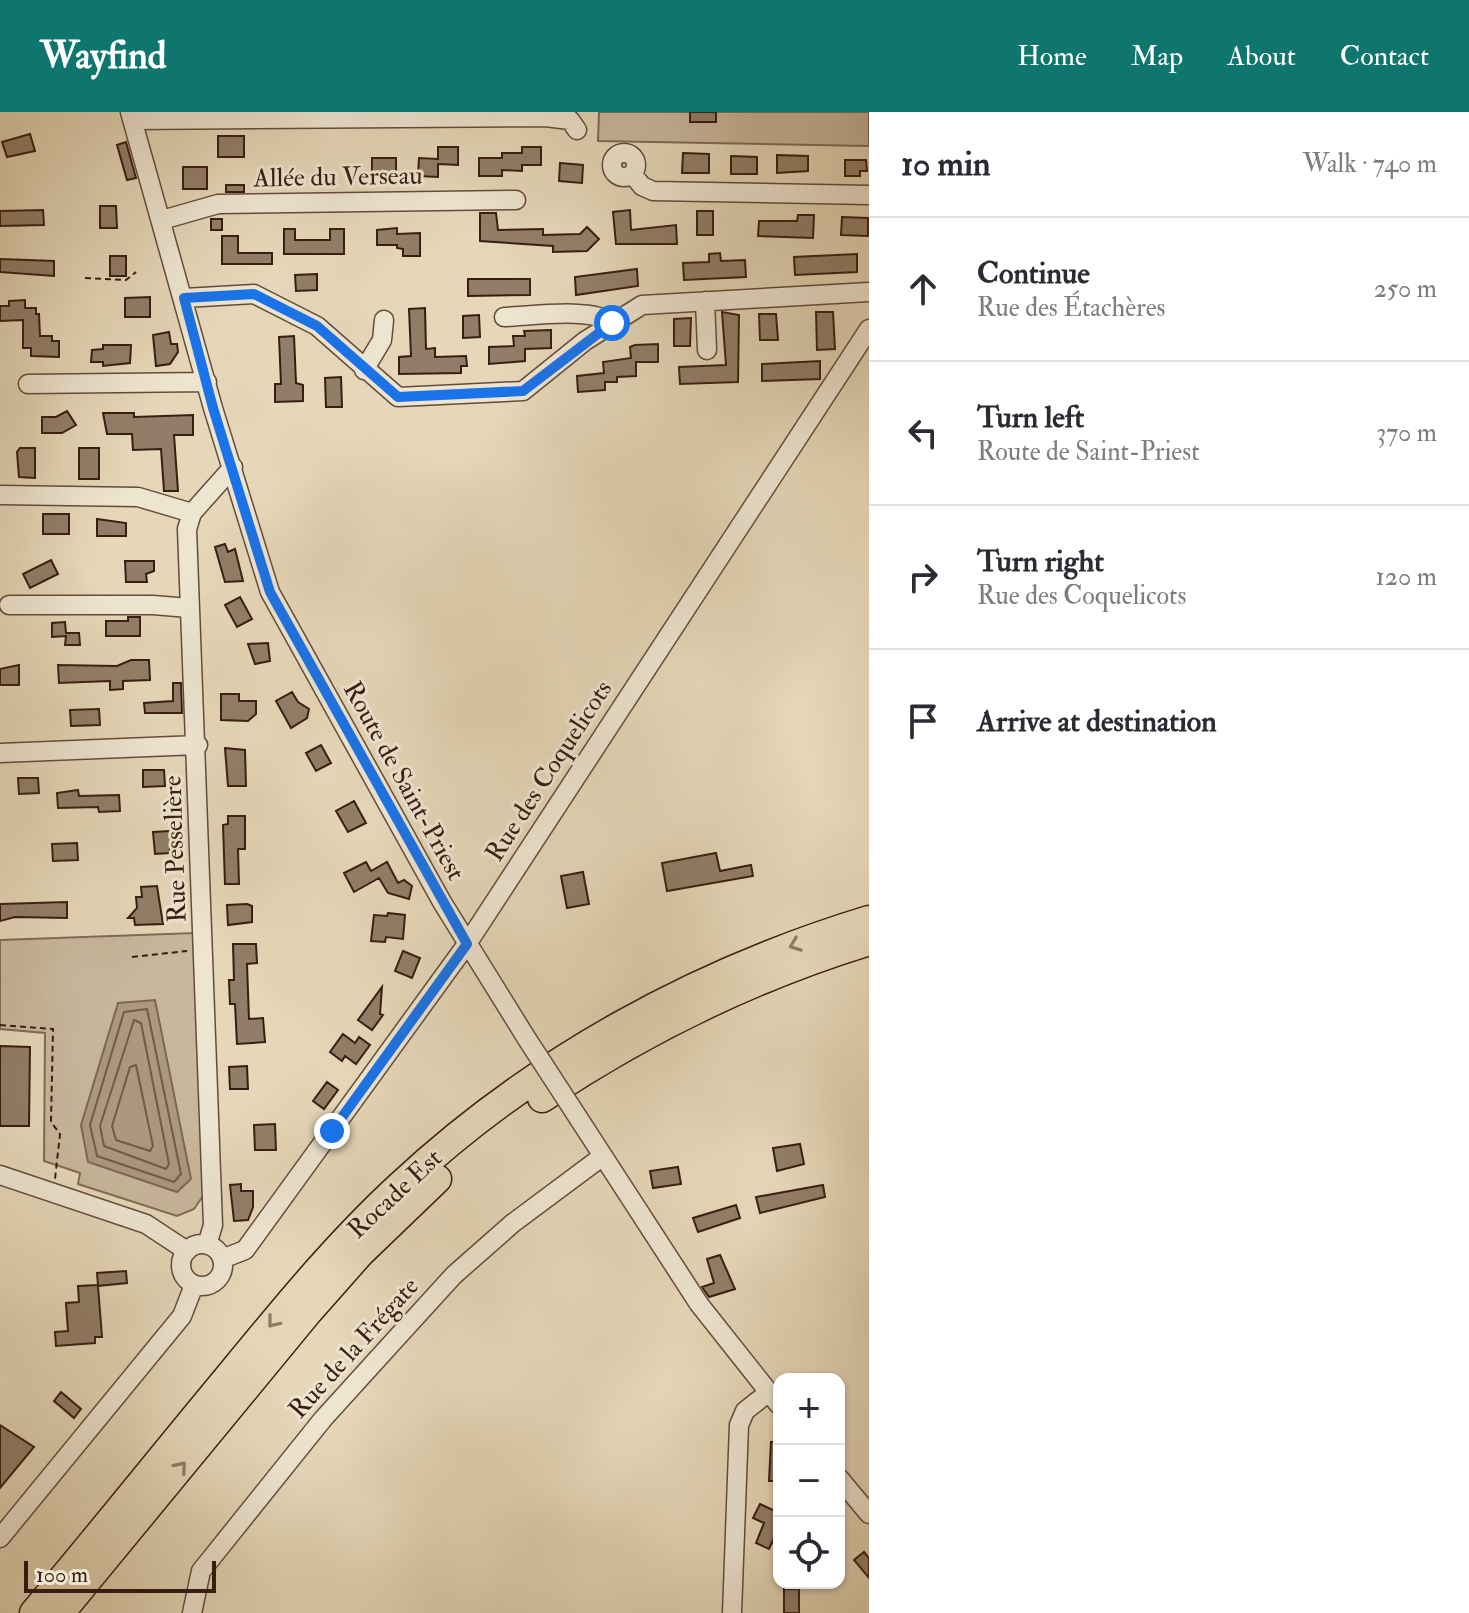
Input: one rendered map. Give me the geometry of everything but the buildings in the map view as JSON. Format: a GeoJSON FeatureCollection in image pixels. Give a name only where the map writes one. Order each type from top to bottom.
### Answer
{"type":"FeatureCollection","features":[{"type":"Feature","properties":{"kind":"highway","name":"Rocade Est"},"geometry":{"type":"LineString","coordinates":[[34,1613],[307,1283],[400,1186],[457,1137],[530,1082],[630,1020],[761,957],[869,920]]}},
{"type":"Feature","properties":{"kind":"highway","name":"Rocade Est"},"geometry":{"type":"LineString","coordinates":[[60,1613],[339,1277],[413,1201],[465,1155],[517,1115],[638,1038],[769,976],[869,941]]}},
{"type":"Feature","properties":{"kind":"street"},"geometry":{"type":"LineString","coordinates":[[131,116],[545,117],[570,120],[577,130]]}},
{"type":"Feature","properties":{"kind":"street","name":"Route de Saint-Priest"},"geometry":{"type":"LineString","coordinates":[[131,116],[270,592],[467,944],[699,1304],[773,1398]]}},
{"type":"Feature","properties":{"kind":"street"},"geometry":{"type":"LineString","coordinates":[[633,175],[642,186],[653,191],[869,195]]}},
{"type":"Feature","properties":{"kind":"street","name":"Allée du Verseau"},"geometry":{"type":"LineString","coordinates":[[162,220],[218,204],[516,200]]}},
{"type":"Feature","properties":{"kind":"street"},"geometry":{"type":"LineString","coordinates":[[184,298],[254,294],[317,326],[398,397],[523,391],[612,323],[642,305],[869,292]]}},
{"type":"Feature","properties":{"kind":"street"},"geometry":{"type":"LineString","coordinates":[[705,301],[707,350]]}},
{"type":"Feature","properties":{"kind":"street"},"geometry":{"type":"LineString","coordinates":[[504,317],[587,314],[604,316],[612,323]]}},
{"type":"Feature","properties":{"kind":"street"},"geometry":{"type":"LineString","coordinates":[[364,370],[382,340],[384,320]]}},
{"type":"Feature","properties":{"kind":"street","name":"Rue des Coquelicots"},"geometry":{"type":"LineString","coordinates":[[222,1259],[245,1250],[467,944],[869,329]]}},
{"type":"Feature","properties":{"kind":"street"},"geometry":{"type":"LineString","coordinates":[[28,384],[207,382]]}},
{"type":"Feature","properties":{"kind":"street"},"geometry":{"type":"LineString","coordinates":[[0,495],[138,497],[192,513],[233,467]]}},
{"type":"Feature","properties":{"kind":"street","name":"Rue Pesselière"},"geometry":{"type":"LineString","coordinates":[[192,513],[187,529],[189,608],[198,745],[213,1225],[207,1245]]}},
{"type":"Feature","properties":{"kind":"street"},"geometry":{"type":"LineString","coordinates":[[9,605],[189,608]]}},
{"type":"Feature","properties":{"kind":"street"},"geometry":{"type":"LineString","coordinates":[[0,753],[198,745]]}},
{"type":"Feature","properties":{"kind":"street","name":"Rue de la Frégate"},"geometry":{"type":"LineString","coordinates":[[192,1613],[201,1571],[323,1419],[454,1275],[513,1223],[603,1156]]}},
{"type":"Feature","properties":{"kind":"street"},"geometry":{"type":"LineString","coordinates":[[0,1175],[146,1224],[187,1251]]}},
{"type":"Feature","properties":{"kind":"street"},"geometry":{"type":"LineString","coordinates":[[187,1251],[207,1245],[222,1259],[222,1272],[214,1282],[194,1285]]}},
{"type":"Feature","properties":{"kind":"street"},"geometry":{"type":"LineString","coordinates":[[187,1251],[182,1270],[194,1285]]}},
{"type":"Feature","properties":{"kind":"street"},"geometry":{"type":"LineString","coordinates":[[0,1538],[182,1316],[194,1285]]}},
{"type":"Feature","properties":{"kind":"street"},"geometry":{"type":"LineString","coordinates":[[732,1613],[739,1425],[745,1411],[773,1399]]}},
{"type":"Feature","properties":{"kind":"street"},"geometry":{"type":"LineString","coordinates":[[845,1485],[869,1514]]}},
{"type":"Feature","properties":{"kind":"path"},"geometry":{"type":"LineString","coordinates":[[85,278],[126,280],[136,272]]}},
{"type":"Feature","properties":{"kind":"path"},"geometry":{"type":"LineString","coordinates":[[132,957],[205,950]]}},
{"type":"Feature","properties":{"kind":"path"},"geometry":{"type":"LineString","coordinates":[[0,1025],[53,1029],[51,1122],[60,1134],[59,1166],[52,1192]]}},
{"type":"Feature","properties":{"kind":"shaded area"},"geometry":{"type":"Polygon","coordinates":[[[599,112],[869,112],[869,146],[598,141],[599,112]]]}},
{"type":"Feature","properties":{"kind":"shaded area"},"geometry":{"type":"Polygon","coordinates":[[[195,933],[205,1193],[194,1209],[177,1216],[78,1184],[80,1173],[44,1161],[45,1033],[0,1029],[0,940],[195,933]]]}},
{"type":"Feature","properties":{"kind":"water"},"geometry":{"type":"Polygon","coordinates":[[[155,1000],[191,1179],[177,1192],[88,1162],[81,1125],[118,1003],[155,1000]]]}},
{"type":"Feature","properties":{"kind":"route"},"geometry":{"type":"LineString","coordinates":[[332,1131],[467,944],[270,592],[213,408],[184,298],[254,294],[283,307],[317,326],[398,397],[523,391],[612,323]]}}]}
